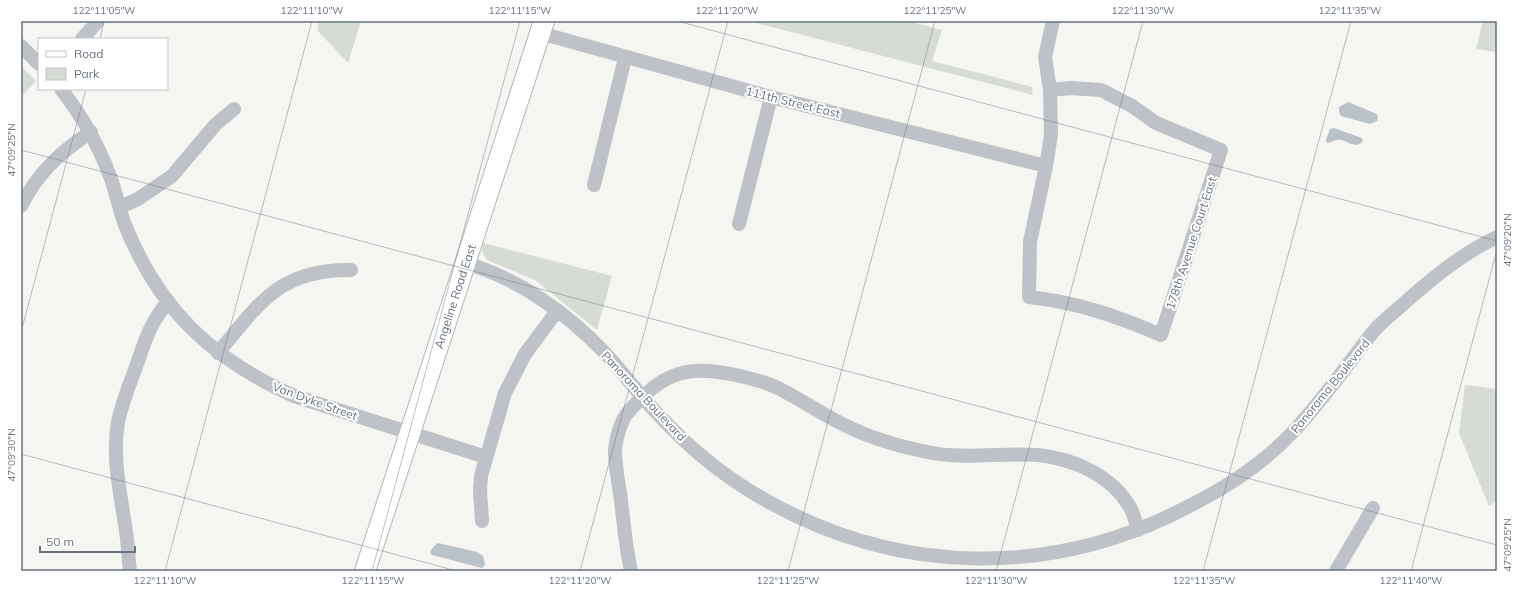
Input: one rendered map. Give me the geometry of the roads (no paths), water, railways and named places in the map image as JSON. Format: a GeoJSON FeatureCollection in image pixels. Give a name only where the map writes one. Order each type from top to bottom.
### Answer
{"type":"FeatureCollection","features":[{"type":"Feature","properties":{"kind":"street"},"geometry":{"type":"LineString","coordinates":[[83,38],[98,21]]}},
{"type":"Feature","properties":{"kind":"street"},"geometry":{"type":"LineString","coordinates":[[1046,166],[1051,135],[1050,90],[1045,57],[1052,21]]}},
{"type":"Feature","properties":{"kind":"street","name":"111th Street East"},"geometry":{"type":"LineString","coordinates":[[542,27],[625,58],[771,97],[1046,166]]}},
{"type":"Feature","properties":{"kind":"street","name":"Angeline Road East"},"geometry":{"type":"LineString","coordinates":[[365,571],[542,27]]}},
{"type":"Feature","properties":{"kind":"street"},"geometry":{"type":"LineString","coordinates":[[21,46],[38,63]]}},
{"type":"Feature","properties":{"kind":"street"},"geometry":{"type":"LineString","coordinates":[[594,185],[625,58]]}},
{"type":"Feature","properties":{"kind":"street","name":"178th Avenue Court East"},"geometry":{"type":"LineString","coordinates":[[1046,166],[1030,242],[1029,297],[1059,300],[1115,316],[1161,335],[1221,150],[1156,123],[1132,106],[1101,90],[1070,88],[1050,90]]}},
{"type":"Feature","properties":{"kind":"street","name":"Van Dyke Street"},"geometry":{"type":"LineString","coordinates":[[62,90],[91,132],[111,177],[120,207],[137,252],[150,276],[168,302],[193,331],[218,353],[259,380],[294,396],[486,457]]}},
{"type":"Feature","properties":{"kind":"street"},"geometry":{"type":"LineString","coordinates":[[739,224],[771,97]]}},
{"type":"Feature","properties":{"kind":"street"},"geometry":{"type":"LineString","coordinates":[[120,207],[138,199],[172,176],[215,125],[234,109]]}},
{"type":"Feature","properties":{"kind":"street"},"geometry":{"type":"LineString","coordinates":[[21,206],[39,177],[52,162],[71,145],[91,132]]}},
{"type":"Feature","properties":{"kind":"street","name":"Panorama Boulevard"},"geometry":{"type":"LineString","coordinates":[[465,263],[487,269],[518,285],[557,311],[604,351],[676,433],[730,479],[789,513],[822,527],[860,540],[916,554],[971,565],[1074,550],[1138,530],[1168,518],[1211,495],[1254,467],[1290,435],[1317,405],[1376,328],[1448,266],[1477,247],[1497,238]]}},
{"type":"Feature","properties":{"kind":"street"},"geometry":{"type":"LineString","coordinates":[[218,353],[256,306],[279,287],[311,274],[333,270],[351,270]]}},
{"type":"Feature","properties":{"kind":"street"},"geometry":{"type":"LineString","coordinates":[[130,571],[126,528],[116,471],[115,450],[118,423],[124,399],[145,337],[168,302]]}},
{"type":"Feature","properties":{"kind":"street"},"geometry":{"type":"LineString","coordinates":[[482,521],[480,490],[481,476],[506,393],[525,354],[557,311]]}},
{"type":"Feature","properties":{"kind":"street"},"geometry":{"type":"LineString","coordinates":[[632,571],[627,551],[615,448],[624,417],[654,386],[683,372],[695,369],[710,370],[764,382],[853,429],[876,438],[928,452],[972,456],[1038,455],[1057,458],[1093,472],[1109,482],[1131,510],[1138,530]]}},
{"type":"Feature","properties":{"kind":"street"},"geometry":{"type":"LineString","coordinates":[[1336,571],[1373,508]]}}]}
